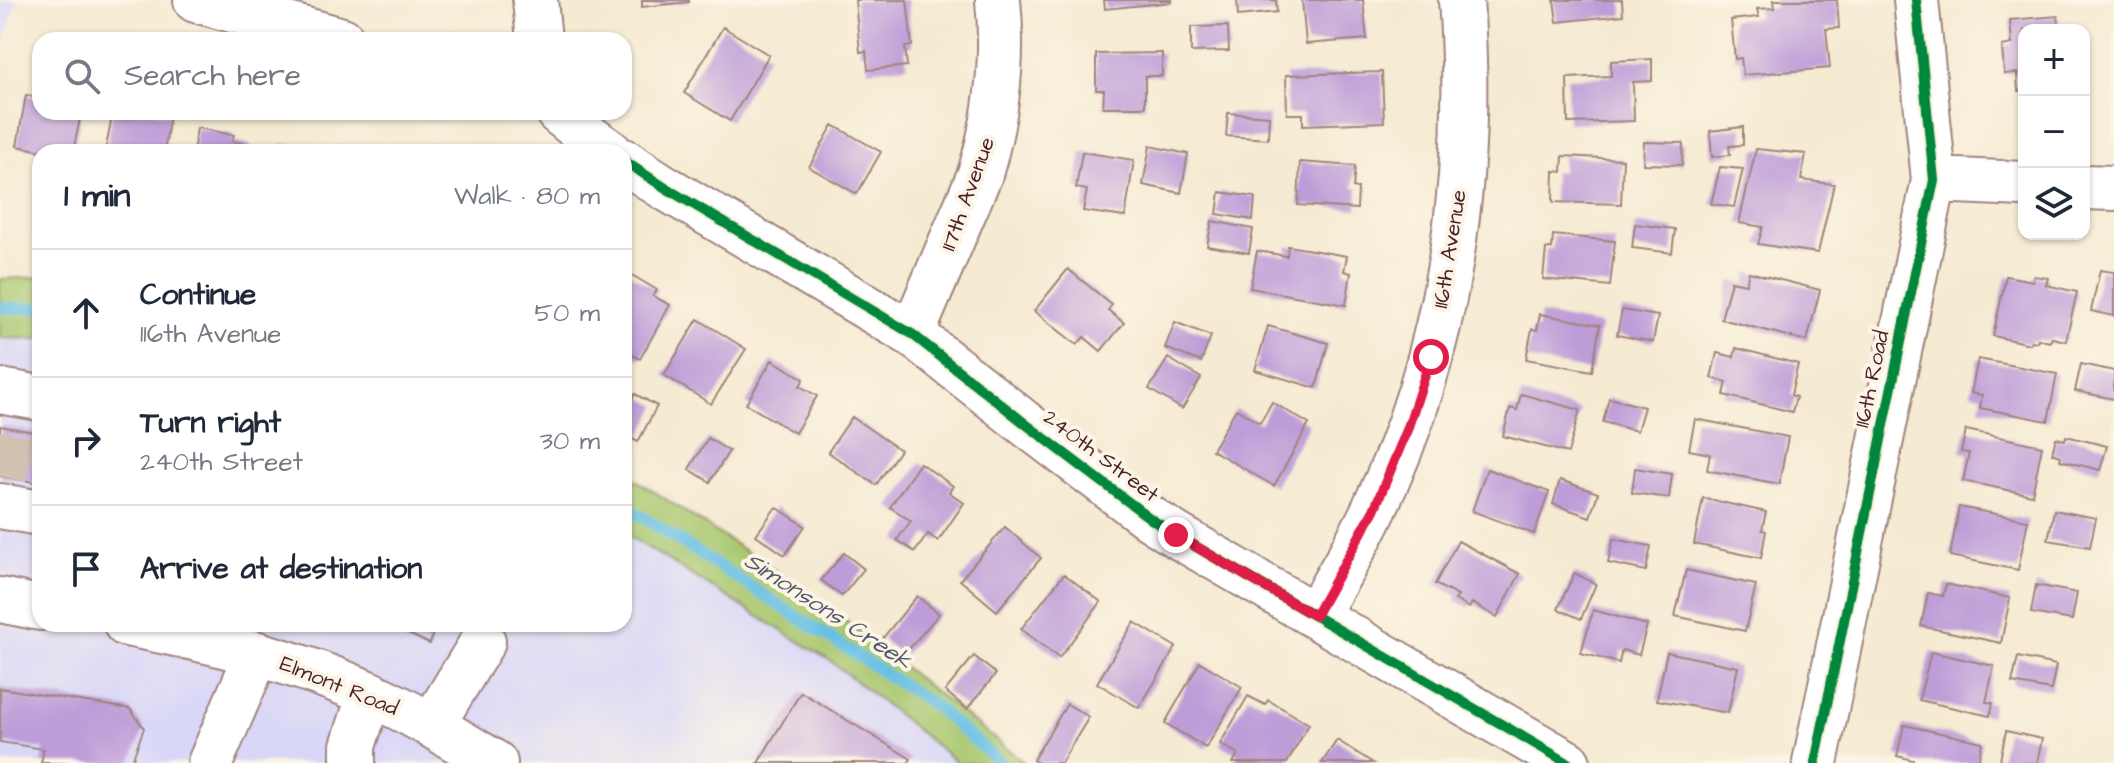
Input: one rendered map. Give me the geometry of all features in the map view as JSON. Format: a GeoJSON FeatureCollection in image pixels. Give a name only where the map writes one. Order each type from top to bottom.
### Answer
{"type":"FeatureCollection","features":[{"type":"Feature","properties":{"kind":"street"},"geometry":{"type":"LineString","coordinates":[[196,0],[313,32]]}},
{"type":"Feature","properties":{"kind":"street"},"geometry":{"type":"LineString","coordinates":[[535,0],[538,32]]}},
{"type":"Feature","properties":{"kind":"street","name":"117th Avenue"},"geometry":{"type":"LineString","coordinates":[[912,334],[980,174],[988,147],[1000,70],[998,0]]}},
{"type":"Feature","properties":{"kind":"street","name":"116th Avenue"},"geometry":{"type":"LineString","coordinates":[[1315,616],[1374,510],[1407,430],[1431,357],[1452,249],[1463,163],[1465,89],[1461,0]]}},
{"type":"Feature","properties":{"kind":"street","name":"116th Road"},"geometry":{"type":"LineString","coordinates":[[1815,763],[1934,180],[1916,0]]}},
{"type":"Feature","properties":{"kind":"street"},"geometry":{"type":"LineString","coordinates":[[568,120],[599,144]]}},
{"type":"Feature","properties":{"kind":"street","name":"240th Street"},"geometry":{"type":"LineString","coordinates":[[632,166],[912,334],[1151,519],[1568,763]]}},
{"type":"Feature","properties":{"kind":"street"},"geometry":{"type":"LineString","coordinates":[[1934,180],[2018,184]]}},
{"type":"Feature","properties":{"kind":"street"},"geometry":{"type":"LineString","coordinates":[[2090,187],[2114,188]]}},
{"type":"Feature","properties":{"kind":"street"},"geometry":{"type":"LineString","coordinates":[[1,495],[32,509]]}},
{"type":"Feature","properties":{"kind":"street"},"geometry":{"type":"LineString","coordinates":[[0,600],[32,606]]}},
{"type":"Feature","properties":{"kind":"street","name":"Elmont Road"},"geometry":{"type":"LineString","coordinates":[[168,632],[257,654],[341,682],[432,725],[495,763]]}},
{"type":"Feature","properties":{"kind":"street"},"geometry":{"type":"LineString","coordinates":[[432,725],[483,641]]}},
{"type":"Feature","properties":{"kind":"street"},"geometry":{"type":"LineString","coordinates":[[210,763],[257,654]]}},
{"type":"Feature","properties":{"kind":"street"},"geometry":{"type":"LineString","coordinates":[[353,763],[353,746],[370,694]]}},
{"type":"Feature","properties":{"kind":"shaded area"},"geometry":{"type":"Polygon","coordinates":[[[0,0],[17,0],[0,56],[0,0]]]}},
{"type":"Feature","properties":{"kind":"shaded area"},"geometry":{"type":"Polygon","coordinates":[[[0,338],[32,339],[32,632],[632,632],[632,538],[832,662],[958,763],[0,763],[0,338]]]}},
{"type":"Feature","properties":{"kind":"green space"},"geometry":{"type":"Polygon","coordinates":[[[32,277],[32,339],[0,338],[0,279],[32,277]]]}},
{"type":"Feature","properties":{"kind":"green space"},"geometry":{"type":"Polygon","coordinates":[[[632,477],[813,595],[1025,763],[958,763],[832,662],[632,538],[632,477]]]}},
{"type":"Feature","properties":{"kind":"building"},"geometry":{"type":"Polygon","coordinates":[[[642,0],[689,0],[689,2],[642,7],[642,0]]]}},
{"type":"Feature","properties":{"kind":"building"},"geometry":{"type":"Polygon","coordinates":[[[855,0],[907,0],[912,46],[905,47],[907,66],[868,70],[866,51],[860,52],[855,0]]]}},
{"type":"Feature","properties":{"kind":"building"},"geometry":{"type":"Polygon","coordinates":[[[1104,0],[1172,0],[1172,2],[1105,9],[1104,0]]]}},
{"type":"Feature","properties":{"kind":"building"},"geometry":{"type":"Polygon","coordinates":[[[1237,0],[1276,0],[1277,12],[1238,16],[1237,0]]]}},
{"type":"Feature","properties":{"kind":"building"},"geometry":{"type":"Polygon","coordinates":[[[1302,0],[1363,0],[1367,39],[1306,44],[1302,0]]]}},
{"type":"Feature","properties":{"kind":"building"},"geometry":{"type":"Polygon","coordinates":[[[1554,0],[1622,0],[1623,15],[1557,22],[1554,0]]]}},
{"type":"Feature","properties":{"kind":"building"},"geometry":{"type":"Polygon","coordinates":[[[1774,0],[1837,0],[1839,28],[1826,29],[1830,68],[1743,75],[1741,58],[1735,59],[1731,20],[1759,17],[1757,9],[1775,8],[1774,0]]]}},
{"type":"Feature","properties":{"kind":"building"},"geometry":{"type":"Polygon","coordinates":[[[2058,16],[2059,24],[2018,24],[2018,91],[2017,73],[2004,74],[2002,46],[2012,44],[2010,20],[2058,16]]]}},
{"type":"Feature","properties":{"kind":"building"},"geometry":{"type":"Polygon","coordinates":[[[1228,26],[1229,51],[1191,52],[1191,27],[1228,26]]]}},
{"type":"Feature","properties":{"kind":"building"},"geometry":{"type":"Polygon","coordinates":[[[723,27],[769,55],[730,121],[684,93],[723,27]]]}},
{"type":"Feature","properties":{"kind":"building"},"geometry":{"type":"Polygon","coordinates":[[[1162,53],[1162,76],[1145,76],[1145,107],[1103,107],[1104,90],[1096,90],[1096,54],[1162,53]]]}},
{"type":"Feature","properties":{"kind":"building"},"geometry":{"type":"Polygon","coordinates":[[[1652,59],[1652,81],[1633,82],[1634,121],[1568,123],[1567,78],[1611,76],[1611,61],[1652,59]]]}},
{"type":"Feature","properties":{"kind":"building"},"geometry":{"type":"Polygon","coordinates":[[[1382,72],[1384,122],[1303,125],[1303,114],[1287,114],[1286,75],[1382,72]]]}},
{"type":"Feature","properties":{"kind":"building"},"geometry":{"type":"Polygon","coordinates":[[[26,95],[32,96],[32,120],[80,120],[75,144],[32,144],[32,149],[17,146],[26,95]]]}},
{"type":"Feature","properties":{"kind":"building"},"geometry":{"type":"Polygon","coordinates":[[[1228,113],[1269,116],[1268,139],[1226,136],[1228,113]]]}},
{"type":"Feature","properties":{"kind":"building"},"geometry":{"type":"Polygon","coordinates":[[[111,120],[169,120],[165,144],[107,144],[111,120]]]}},
{"type":"Feature","properties":{"kind":"building"},"geometry":{"type":"Polygon","coordinates":[[[833,125],[881,152],[857,194],[809,167],[833,125]]]}},
{"type":"Feature","properties":{"kind":"building"},"geometry":{"type":"Polygon","coordinates":[[[1743,127],[1743,145],[1729,146],[1730,155],[1712,157],[1710,131],[1743,127]]]}},
{"type":"Feature","properties":{"kind":"building"},"geometry":{"type":"Polygon","coordinates":[[[197,128],[234,135],[232,141],[246,144],[194,144],[197,128]]]}},
{"type":"Feature","properties":{"kind":"building"},"geometry":{"type":"Polygon","coordinates":[[[1644,142],[1683,143],[1682,165],[1643,164],[1644,142]]]}},
{"type":"Feature","properties":{"kind":"building"},"geometry":{"type":"Polygon","coordinates":[[[1150,146],[1188,154],[1181,193],[1143,185],[1150,146]]]}},
{"type":"Feature","properties":{"kind":"building"},"geometry":{"type":"Polygon","coordinates":[[[1756,149],[1806,154],[1801,180],[1834,184],[1818,253],[1758,244],[1763,227],[1739,223],[1756,149]]]}},
{"type":"Feature","properties":{"kind":"building"},"geometry":{"type":"Polygon","coordinates":[[[1082,152],[1134,160],[1125,217],[1083,211],[1087,190],[1076,188],[1082,152]]]}},
{"type":"Feature","properties":{"kind":"building"},"geometry":{"type":"Polygon","coordinates":[[[1563,156],[1623,159],[1621,204],[1553,202],[1554,171],[1562,172],[1563,156]]]}},
{"type":"Feature","properties":{"kind":"building"},"geometry":{"type":"Polygon","coordinates":[[[1300,162],[1355,166],[1353,188],[1358,188],[1357,209],[1298,205],[1300,162]]]}},
{"type":"Feature","properties":{"kind":"building"},"geometry":{"type":"Polygon","coordinates":[[[1720,167],[1743,169],[1734,207],[1711,204],[1720,167]]]}},
{"type":"Feature","properties":{"kind":"building"},"geometry":{"type":"Polygon","coordinates":[[[1220,192],[1255,197],[1253,220],[1217,214],[1220,192]]]}},
{"type":"Feature","properties":{"kind":"building"},"geometry":{"type":"Polygon","coordinates":[[[1212,221],[1253,229],[1249,253],[1207,246],[1212,221]]]}},
{"type":"Feature","properties":{"kind":"building"},"geometry":{"type":"Polygon","coordinates":[[[1635,224],[1675,229],[1672,253],[1632,248],[1635,224]]]}},
{"type":"Feature","properties":{"kind":"building"},"geometry":{"type":"Polygon","coordinates":[[[1553,235],[1615,241],[1610,286],[1543,279],[1546,249],[1552,249],[1553,235]]]}},
{"type":"Feature","properties":{"kind":"building"},"geometry":{"type":"Polygon","coordinates":[[[1288,246],[1347,256],[1344,271],[1351,273],[1346,305],[1250,288],[1257,251],[1287,256],[1288,246]]]}},
{"type":"Feature","properties":{"kind":"building"},"geometry":{"type":"Polygon","coordinates":[[[1068,269],[1112,305],[1108,310],[1124,323],[1101,351],[1084,337],[1077,345],[1034,311],[1068,269]]]}},
{"type":"Feature","properties":{"kind":"building"},"geometry":{"type":"Polygon","coordinates":[[[2100,270],[2114,272],[2114,316],[2091,311],[2100,270]]]}},
{"type":"Feature","properties":{"kind":"building"},"geometry":{"type":"Polygon","coordinates":[[[1749,272],[1820,290],[1807,341],[1721,319],[1731,281],[1746,284],[1749,272]]]}},
{"type":"Feature","properties":{"kind":"building"},"geometry":{"type":"Polygon","coordinates":[[[632,275],[657,290],[653,296],[670,305],[640,359],[632,354],[632,275]]]}},
{"type":"Feature","properties":{"kind":"building"},"geometry":{"type":"Polygon","coordinates":[[[2006,276],[2033,281],[2034,276],[2048,278],[2046,285],[2077,292],[2066,341],[2038,339],[2030,344],[1993,336],[2006,276]]]}},
{"type":"Feature","properties":{"kind":"building"},"geometry":{"type":"Polygon","coordinates":[[[1622,310],[1658,316],[1653,342],[1617,335],[1622,310]]]}},
{"type":"Feature","properties":{"kind":"building"},"geometry":{"type":"Polygon","coordinates":[[[1540,314],[1600,325],[1592,371],[1526,359],[1532,329],[1537,330],[1540,314]]]}},
{"type":"Feature","properties":{"kind":"building"},"geometry":{"type":"Polygon","coordinates":[[[698,319],[746,349],[711,404],[664,375],[698,319]]]}},
{"type":"Feature","properties":{"kind":"building"},"geometry":{"type":"Polygon","coordinates":[[[1175,322],[1211,336],[1201,362],[1165,348],[1175,322]]]}},
{"type":"Feature","properties":{"kind":"building"},"geometry":{"type":"Polygon","coordinates":[[[1268,326],[1328,343],[1316,388],[1255,370],[1268,326]]]}},
{"type":"Feature","properties":{"kind":"building"},"geometry":{"type":"Polygon","coordinates":[[[1736,348],[1798,364],[1791,395],[1796,397],[1792,412],[1724,395],[1727,382],[1711,378],[1717,353],[1734,357],[1736,348]]]}},
{"type":"Feature","properties":{"kind":"building"},"geometry":{"type":"Polygon","coordinates":[[[1168,358],[1201,378],[1182,409],[1149,389],[1168,358]]]}},
{"type":"Feature","properties":{"kind":"building"},"geometry":{"type":"Polygon","coordinates":[[[1978,359],[2057,374],[2048,421],[1980,408],[1982,395],[1971,393],[1978,359]]]}},
{"type":"Feature","properties":{"kind":"building"},"geometry":{"type":"Polygon","coordinates":[[[772,360],[804,379],[800,386],[817,396],[795,433],[746,404],[772,360]]]}},
{"type":"Feature","properties":{"kind":"building"},"geometry":{"type":"Polygon","coordinates":[[[2081,364],[2114,371],[2114,399],[2075,391],[2081,364]]]}},
{"type":"Feature","properties":{"kind":"building"},"geometry":{"type":"Polygon","coordinates":[[[635,394],[657,406],[638,442],[632,439],[632,399],[635,394]]]}},
{"type":"Feature","properties":{"kind":"building"},"geometry":{"type":"Polygon","coordinates":[[[1521,394],[1580,410],[1568,453],[1503,436],[1510,408],[1517,410],[1521,394]]]}},
{"type":"Feature","properties":{"kind":"building"},"geometry":{"type":"Polygon","coordinates":[[[1609,398],[1644,407],[1637,431],[1603,422],[1609,398]]]}},
{"type":"Feature","properties":{"kind":"building"},"geometry":{"type":"Polygon","coordinates":[[[1272,402],[1309,424],[1274,486],[1212,450],[1236,409],[1260,423],[1272,402]]]}},
{"type":"Feature","properties":{"kind":"building"},"geometry":{"type":"Polygon","coordinates":[[[852,417],[900,450],[876,485],[828,452],[852,417]]]}},
{"type":"Feature","properties":{"kind":"building"},"geometry":{"type":"Polygon","coordinates":[[[1695,419],[1788,437],[1779,484],[1707,470],[1710,454],[1689,450],[1695,419]]]}},
{"type":"Feature","properties":{"kind":"building"},"geometry":{"type":"Polygon","coordinates":[[[0,426],[32,432],[32,482],[0,476],[0,426]]]}},
{"type":"Feature","properties":{"kind":"building"},"geometry":{"type":"Polygon","coordinates":[[[1966,430],[2042,446],[2032,495],[1963,481],[1969,453],[1961,452],[1966,430]]]}},
{"type":"Feature","properties":{"kind":"building"},"geometry":{"type":"Polygon","coordinates":[[[2066,436],[2107,446],[2100,470],[2060,460],[2061,456],[2052,453],[2056,438],[2065,440],[2066,436]]]}},
{"type":"Feature","properties":{"kind":"building"},"geometry":{"type":"Polygon","coordinates":[[[708,438],[729,451],[710,482],[689,469],[708,438]]]}},
{"type":"Feature","properties":{"kind":"building"},"geometry":{"type":"Polygon","coordinates":[[[920,463],[953,486],[949,492],[964,503],[938,541],[928,534],[915,552],[897,540],[911,521],[890,507],[920,463]]]}},
{"type":"Feature","properties":{"kind":"building"},"geometry":{"type":"Polygon","coordinates":[[[1635,468],[1672,474],[1669,498],[1632,493],[1635,468]]]}},
{"type":"Feature","properties":{"kind":"building"},"geometry":{"type":"Polygon","coordinates":[[[1487,469],[1549,492],[1534,534],[1472,511],[1487,469]]]}},
{"type":"Feature","properties":{"kind":"building"},"geometry":{"type":"Polygon","coordinates":[[[1560,480],[1598,493],[1590,517],[1553,504],[1560,480]]]}},
{"type":"Feature","properties":{"kind":"building"},"geometry":{"type":"Polygon","coordinates":[[[1703,498],[1766,512],[1761,558],[1694,544],[1703,498]]]}},
{"type":"Feature","properties":{"kind":"building"},"geometry":{"type":"Polygon","coordinates":[[[776,507],[805,526],[785,555],[756,535],[776,507]]]}},
{"type":"Feature","properties":{"kind":"building"},"geometry":{"type":"Polygon","coordinates":[[[1959,507],[2028,520],[2018,570],[1950,556],[1959,507]]]}},
{"type":"Feature","properties":{"kind":"building"},"geometry":{"type":"Polygon","coordinates":[[[2054,510],[2096,518],[2090,547],[2048,540],[2054,510]]]}},
{"type":"Feature","properties":{"kind":"building"},"geometry":{"type":"Polygon","coordinates":[[[1005,527],[1041,558],[997,611],[960,580],[1005,527]]]}},
{"type":"Feature","properties":{"kind":"building"},"geometry":{"type":"Polygon","coordinates":[[[1613,539],[1651,546],[1646,571],[1608,563],[1613,539]]]}},
{"type":"Feature","properties":{"kind":"building"},"geometry":{"type":"Polygon","coordinates":[[[1458,541],[1520,574],[1497,617],[1472,603],[1469,608],[1455,600],[1458,596],[1435,584],[1458,541]]]}},
{"type":"Feature","properties":{"kind":"building"},"geometry":{"type":"Polygon","coordinates":[[[844,553],[864,569],[842,596],[821,580],[844,553]]]}},
{"type":"Feature","properties":{"kind":"building"},"geometry":{"type":"Polygon","coordinates":[[[1686,570],[1756,585],[1745,631],[1675,616],[1686,570]]]}},
{"type":"Feature","properties":{"kind":"building"},"geometry":{"type":"Polygon","coordinates":[[[1574,573],[1596,584],[1581,619],[1558,609],[1574,573]]]}},
{"type":"Feature","properties":{"kind":"building"},"geometry":{"type":"Polygon","coordinates":[[[1064,574],[1101,602],[1059,658],[1021,629],[1064,574]]]}},
{"type":"Feature","properties":{"kind":"building"},"geometry":{"type":"Polygon","coordinates":[[[1946,584],[2010,598],[2001,643],[1921,626],[1928,593],[1943,596],[1946,584]]]}},
{"type":"Feature","properties":{"kind":"building"},"geometry":{"type":"Polygon","coordinates":[[[2036,585],[2077,593],[2072,620],[2031,613],[2036,585]]]}},
{"type":"Feature","properties":{"kind":"building"},"geometry":{"type":"Polygon","coordinates":[[[917,596],[939,614],[903,656],[882,639],[917,596]]]}},
{"type":"Feature","properties":{"kind":"building"},"geometry":{"type":"Polygon","coordinates":[[[1593,610],[1647,625],[1639,655],[1622,650],[1619,663],[1581,653],[1593,610]]]}},
{"type":"Feature","properties":{"kind":"building"},"geometry":{"type":"Polygon","coordinates":[[[1134,622],[1176,647],[1139,708],[1097,683],[1134,622]]]}},
{"type":"Feature","properties":{"kind":"building"},"geometry":{"type":"Polygon","coordinates":[[[404,632],[433,632],[430,644],[404,632]]]}},
{"type":"Feature","properties":{"kind":"building"},"geometry":{"type":"Polygon","coordinates":[[[1667,652],[1738,667],[1728,713],[1657,700],[1667,652]]]}},
{"type":"Feature","properties":{"kind":"building"},"geometry":{"type":"Polygon","coordinates":[[[1931,652],[1994,666],[1986,702],[1993,703],[1990,716],[1919,700],[1931,652]]]}},
{"type":"Feature","properties":{"kind":"building"},"geometry":{"type":"Polygon","coordinates":[[[974,656],[996,674],[967,709],[945,691],[974,656]]]}},
{"type":"Feature","properties":{"kind":"building"},"geometry":{"type":"Polygon","coordinates":[[[2018,657],[2056,665],[2051,690],[2012,683],[2018,657]]]}},
{"type":"Feature","properties":{"kind":"building"},"geometry":{"type":"Polygon","coordinates":[[[1200,662],[1242,687],[1206,748],[1165,723],[1200,662]]]}},
{"type":"Feature","properties":{"kind":"building"},"geometry":{"type":"Polygon","coordinates":[[[0,688],[130,709],[144,728],[131,763],[41,763],[44,749],[0,742],[0,688]]]}},
{"type":"Feature","properties":{"kind":"building"},"geometry":{"type":"Polygon","coordinates":[[[801,692],[911,759],[908,763],[758,763],[801,692]]]}},
{"type":"Feature","properties":{"kind":"building"},"geometry":{"type":"Polygon","coordinates":[[[1248,696],[1265,705],[1268,700],[1309,724],[1287,763],[1233,763],[1238,754],[1220,744],[1248,696]]]}},
{"type":"Feature","properties":{"kind":"building"},"geometry":{"type":"Polygon","coordinates":[[[1067,704],[1089,717],[1061,763],[1038,763],[1033,760],[1067,704]]]}},
{"type":"Feature","properties":{"kind":"building"},"geometry":{"type":"Polygon","coordinates":[[[1904,725],[1982,742],[1978,763],[1913,763],[1913,760],[1897,756],[1904,725]]]}},
{"type":"Feature","properties":{"kind":"building"},"geometry":{"type":"Polygon","coordinates":[[[2006,731],[2042,739],[2037,763],[2000,760],[2006,731]]]}},
{"type":"Feature","properties":{"kind":"building"},"geometry":{"type":"Polygon","coordinates":[[[1337,740],[1373,763],[1322,763],[1337,740]]]}},
{"type":"Feature","properties":{"kind":"waterway","name":"Simonsons Creek"},"geometry":{"type":"LineString","coordinates":[[0,308],[32,308]]}},
{"type":"Feature","properties":{"kind":"waterway","name":"Simonsons Creek"},"geometry":{"type":"LineString","coordinates":[[632,510],[932,704],[1001,763]]}},
{"type":"Feature","properties":{"kind":"tunnel"},"geometry":{"type":"LineString","coordinates":[[4,477],[14,428]]}},
{"type":"Feature","properties":{"kind":"cycle path"},"geometry":{"type":"LineString","coordinates":[[1815,763],[1934,180],[1916,0]]}},
{"type":"Feature","properties":{"kind":"cycle path"},"geometry":{"type":"LineString","coordinates":[[632,166],[912,334],[1027,425],[1176,535],[1568,763]]}},
{"type":"Feature","properties":{"kind":"route"},"geometry":{"type":"LineString","coordinates":[[1176,535],[1315,616],[1374,510],[1407,430],[1431,357]]}}]}
